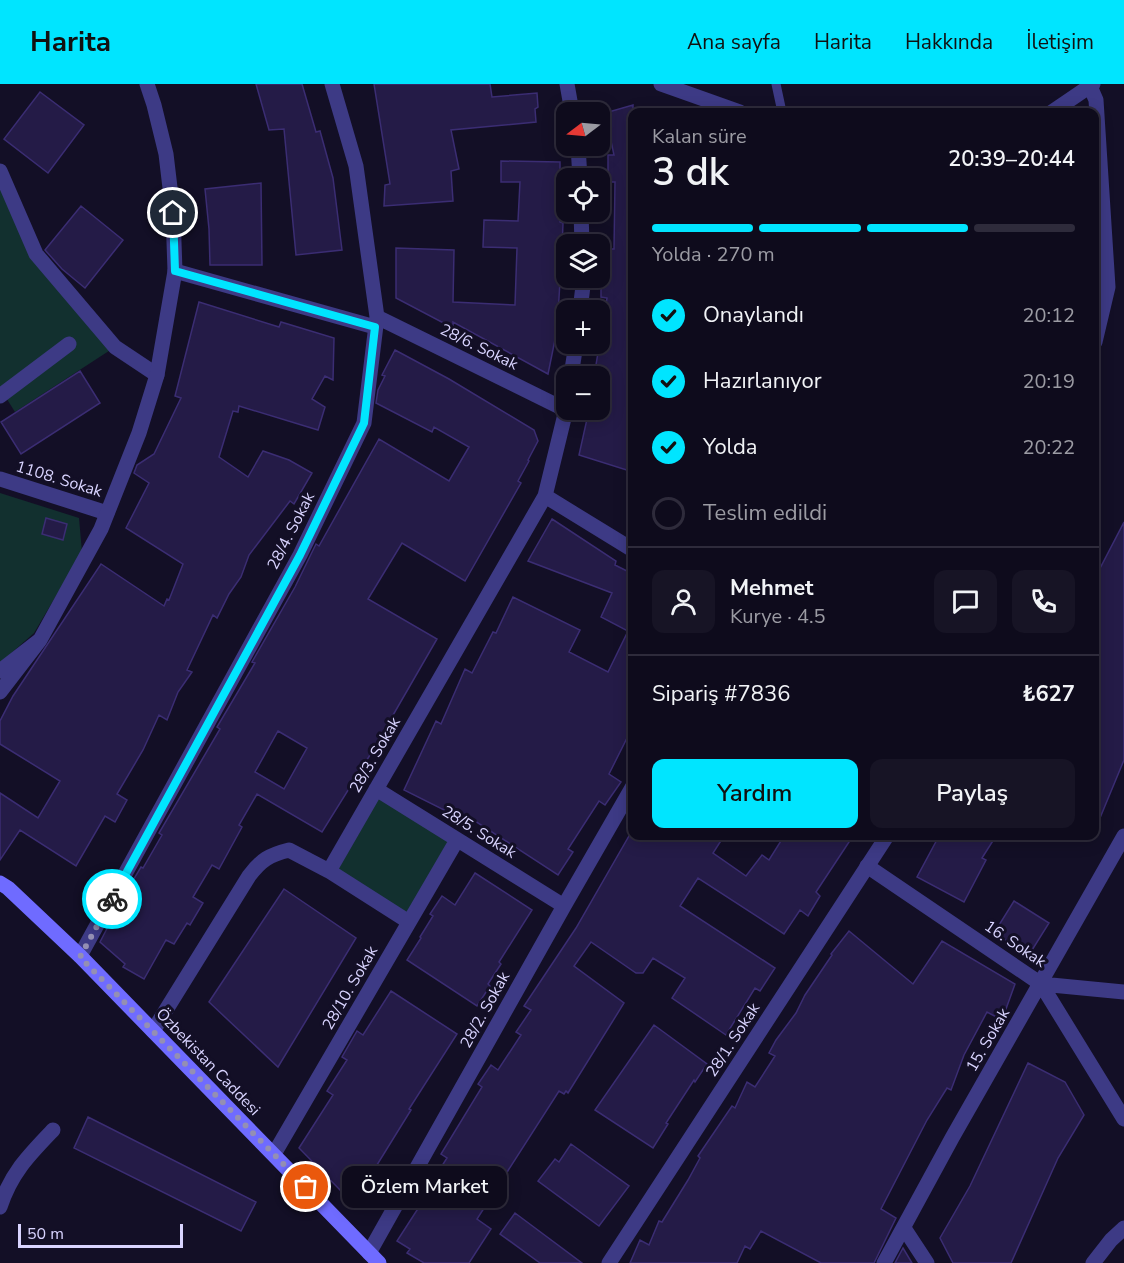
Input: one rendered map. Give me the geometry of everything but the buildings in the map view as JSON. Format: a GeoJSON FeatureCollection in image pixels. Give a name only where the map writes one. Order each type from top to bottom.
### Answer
{"type":"FeatureCollection","features":[{"type":"Feature","properties":{"kind":"main road","name":"Özbekistan Caddesi"},"geometry":{"type":"LineString","coordinates":[[0,875],[4,886],[80,957],[374,1258]]}},
{"type":"Feature","properties":{"kind":"street"},"geometry":{"type":"LineString","coordinates":[[0,692],[40,640],[100,529],[139,433],[157,375],[175,271],[173,213],[166,154],[147,84]]}},
{"type":"Feature","properties":{"kind":"street","name":"28/4. Sokak"},"geometry":{"type":"LineString","coordinates":[[80,957],[300,555],[364,423],[376,322],[356,166],[332,84]]}},
{"type":"Feature","properties":{"kind":"street"},"geometry":{"type":"LineString","coordinates":[[567,84],[570,102]]}},
{"type":"Feature","properties":{"kind":"street"},"geometry":{"type":"LineString","coordinates":[[661,84],[729,108]]}},
{"type":"Feature","properties":{"kind":"street"},"geometry":{"type":"LineString","coordinates":[[1058,108],[1091,85],[1097,108]]}},
{"type":"Feature","properties":{"kind":"street"},"geometry":{"type":"LineString","coordinates":[[1099,147],[1108,287],[1099,325]]}},
{"type":"Feature","properties":{"kind":"street"},"geometry":{"type":"LineString","coordinates":[[0,171],[36,254],[115,347],[157,375]]}},
{"type":"Feature","properties":{"kind":"street","name":"28/6. Sokak"},"geometry":{"type":"LineString","coordinates":[[175,271],[376,322],[556,403]]}},
{"type":"Feature","properties":{"kind":"street"},"geometry":{"type":"LineString","coordinates":[[0,396],[69,344]]}},
{"type":"Feature","properties":{"kind":"street","name":"28/3. Sokak"},"geometry":{"type":"LineString","coordinates":[[329,871],[545,496],[564,420]]}},
{"type":"Feature","properties":{"kind":"street","name":"1108. Sokak"},"geometry":{"type":"LineString","coordinates":[[0,479],[107,513]]}},
{"type":"Feature","properties":{"kind":"street"},"geometry":{"type":"LineString","coordinates":[[545,496],[628,547]]}},
{"type":"Feature","properties":{"kind":"street"},"geometry":{"type":"LineString","coordinates":[[0,671],[40,640]]}},
{"type":"Feature","properties":{"kind":"street","name":"28/5. Sokak"},"geometry":{"type":"LineString","coordinates":[[376,789],[564,906]]}},
{"type":"Feature","properties":{"kind":"street","name":"28/2. Sokak"},"geometry":{"type":"LineString","coordinates":[[374,1258],[564,906],[628,795]]}},
{"type":"Feature","properties":{"kind":"street","name":"15. Sokak"},"geometry":{"type":"LineString","coordinates":[[884,1263],[952,1138],[1124,836]]}},
{"type":"Feature","properties":{"kind":"street","name":"28/10. Sokak"},"geometry":{"type":"LineString","coordinates":[[274,1154],[457,840]]}},
{"type":"Feature","properties":{"kind":"street","name":"28/1. Sokak"},"geometry":{"type":"LineString","coordinates":[[609,1263],[884,840]]}},
{"type":"Feature","properties":{"kind":"street"},"geometry":{"type":"LineString","coordinates":[[153,1031],[259,863],[274,854],[289,850],[329,871],[409,922]]}},
{"type":"Feature","properties":{"kind":"street","name":"16. Sokak"},"geometry":{"type":"LineString","coordinates":[[867,866],[1041,984],[1124,1119]]}},
{"type":"Feature","properties":{"kind":"street"},"geometry":{"type":"LineString","coordinates":[[1041,984],[1124,992]]}},
{"type":"Feature","properties":{"kind":"street"},"geometry":{"type":"LineString","coordinates":[[0,1207],[6,1188],[24,1160],[52,1130]]}},
{"type":"Feature","properties":{"kind":"street"},"geometry":{"type":"LineString","coordinates":[[904,1228],[927,1263]]}},
{"type":"Feature","properties":{"kind":"street"},"geometry":{"type":"LineString","coordinates":[[1093,1263],[1124,1228]]}},
{"type":"Feature","properties":{"kind":"lane"},"geometry":{"type":"LineString","coordinates":[[776,84],[781,108]]}},
{"type":"Feature","properties":{"kind":"green space"},"geometry":{"type":"Polygon","coordinates":[[[0,171],[36,254],[115,347],[15,412],[0,388],[0,171]]]}},
{"type":"Feature","properties":{"kind":"green space"},"geometry":{"type":"Polygon","coordinates":[[[0,493],[79,518],[82,552],[34,633],[0,663],[0,493]]]}},
{"type":"Feature","properties":{"kind":"green space"},"geometry":{"type":"Polygon","coordinates":[[[376,789],[457,840],[409,922],[329,871],[376,789]]]}},
{"type":"Feature","properties":{"kind":"way so far"},"geometry":{"type":"LineString","coordinates":[[112,899],[80,957],[306,1187]]}},
{"type":"Feature","properties":{"kind":"place","name":"Özlem Market"},"geometry":{"type":"Point","coordinates":[306,1187]}},
{"type":"Feature","properties":{"kind":"route"},"geometry":{"type":"LineString","coordinates":[[112,899],[300,555],[364,423],[375,327],[175,271],[173,213]]}}]}
